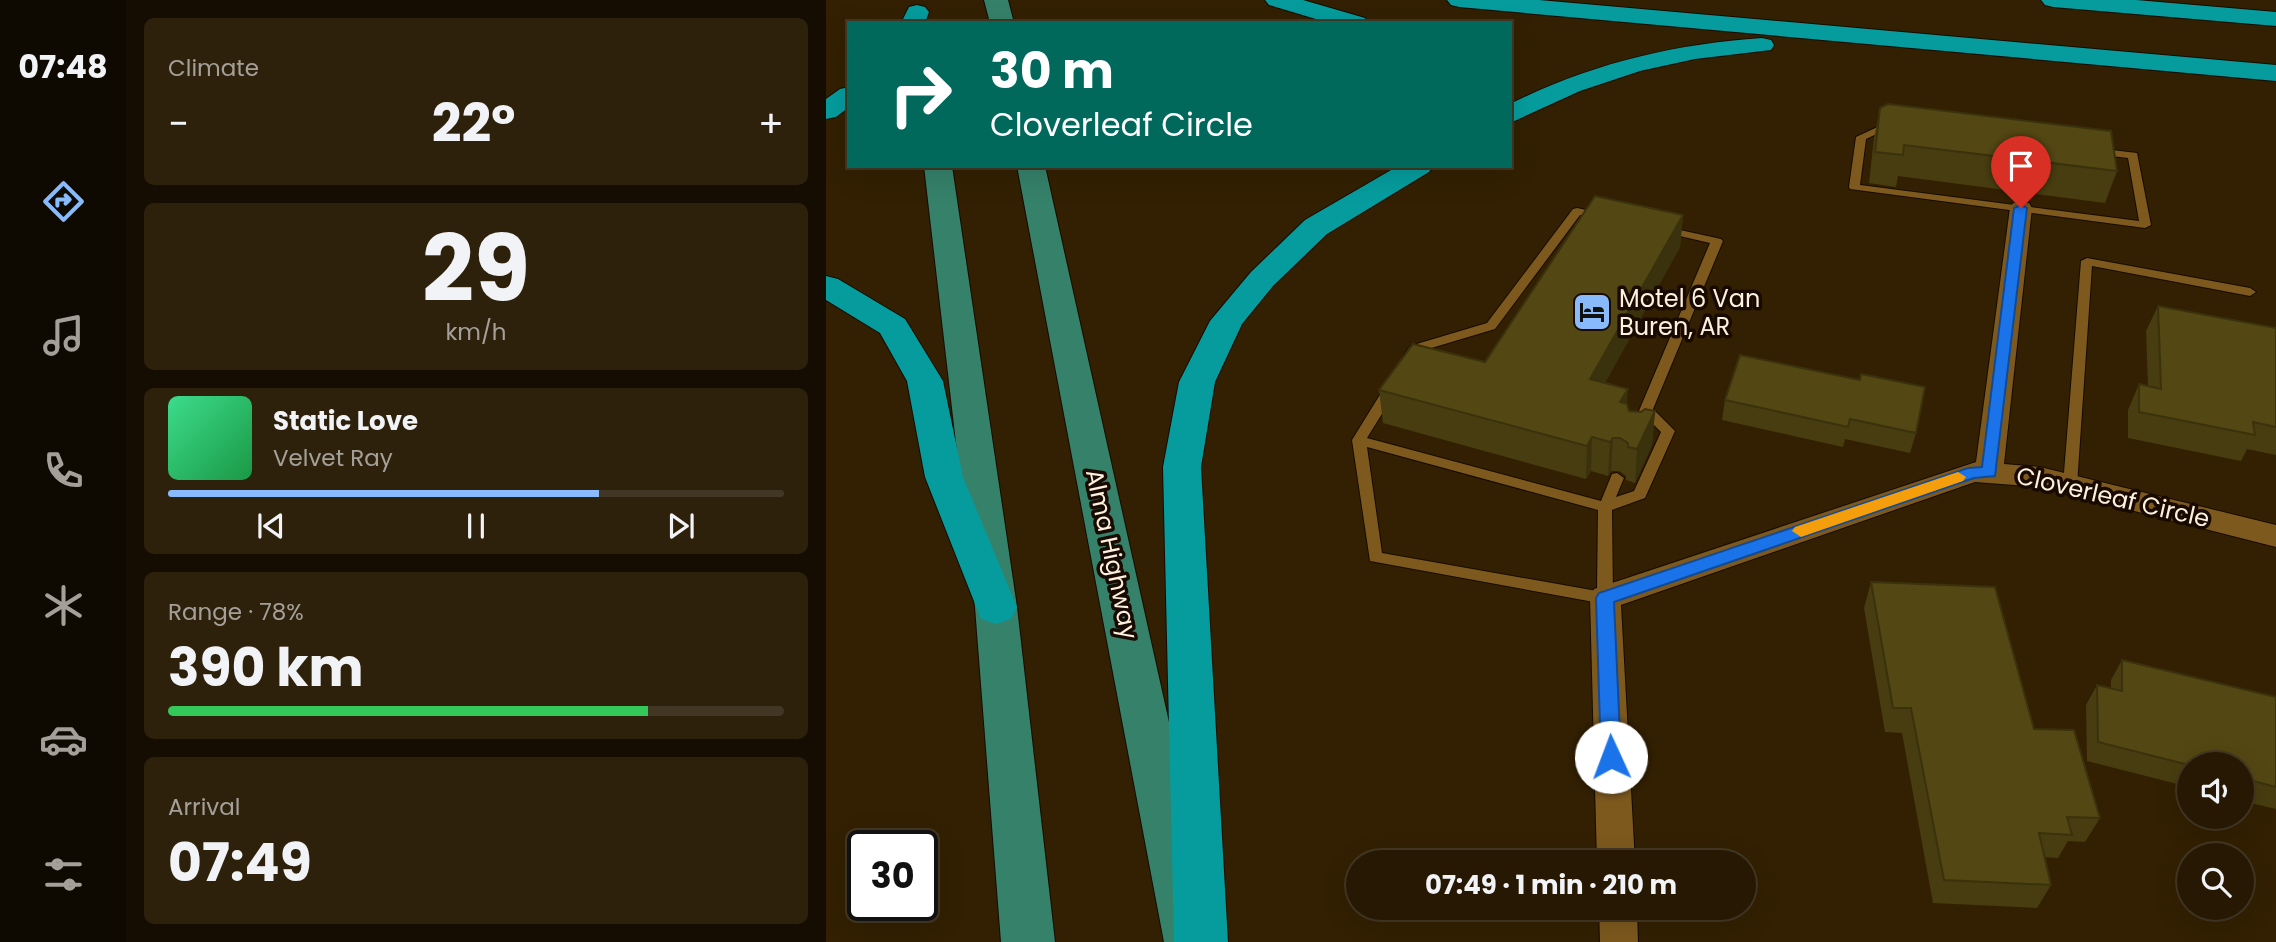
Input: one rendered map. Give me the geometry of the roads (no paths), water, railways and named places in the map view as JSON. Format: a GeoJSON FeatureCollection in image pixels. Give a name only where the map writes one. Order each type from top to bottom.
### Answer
{"type":"FeatureCollection","features":[{"type":"Feature","properties":{"kind":"highway"},"geometry":{"type":"LineString","coordinates":[[1276,0],[1349,21]]}},
{"type":"Feature","properties":{"kind":"highway"},"geometry":{"type":"LineString","coordinates":[[1459,0],[2276,73]]}},
{"type":"Feature","properties":{"kind":"highway"},"geometry":{"type":"LineString","coordinates":[[2053,0],[2276,19]]}},
{"type":"Feature","properties":{"kind":"highway"},"geometry":{"type":"LineString","coordinates":[[2117,0],[2230,15]]}},
{"type":"Feature","properties":{"kind":"highway"},"geometry":{"type":"LineString","coordinates":[[1512,114],[1552,92],[1606,71],[1670,56],[1728,47],[1804,42],[1999,48]]}},
{"type":"Feature","properties":{"kind":"highway"},"geometry":{"type":"LineString","coordinates":[[826,111],[847,96]]}},
{"type":"Feature","properties":{"kind":"highway"},"geometry":{"type":"LineString","coordinates":[[1201,942],[1182,467],[1198,382],[1227,321],[1262,279],[1316,227],[1416,168]]}},
{"type":"Feature","properties":{"kind":"highway"},"geometry":{"type":"LineString","coordinates":[[826,286],[893,326],[925,382],[944,477],[996,607]]}},
{"type":"Feature","properties":{"kind":"main road"},"geometry":{"type":"LineString","coordinates":[[996,0],[1001,21]]}},
{"type":"Feature","properties":{"kind":"main road"},"geometry":{"type":"LineString","coordinates":[[938,168],[996,607],[1028,942]]}},
{"type":"Feature","properties":{"kind":"main road","name":"Alma Highway"},"geometry":{"type":"LineString","coordinates":[[1031,168],[1192,942]]}},
{"type":"Feature","properties":{"kind":"street"},"geometry":{"type":"LineString","coordinates":[[1989,472],[2021,208]]}},
{"type":"Feature","properties":{"kind":"street","name":"Cloverleaf Circle"},"geometry":{"type":"LineString","coordinates":[[1605,598],[1974,472],[2040,477],[2276,536]]}},
{"type":"Feature","properties":{"kind":"street"},"geometry":{"type":"LineString","coordinates":[[1605,598],[1615,850]]}},
{"type":"Feature","properties":{"kind":"street"},"geometry":{"type":"LineString","coordinates":[[1618,920],[1619,942]]}},
{"type":"Feature","properties":{"kind":"lane"},"geometry":{"type":"LineString","coordinates":[[1886,126],[2133,155],[2145,225],[2021,208],[1854,187],[1861,137],[1886,126]]}},
{"type":"Feature","properties":{"kind":"lane"},"geometry":{"type":"LineString","coordinates":[[1615,219],[1577,211],[1490,326],[1414,349],[1359,440],[1375,557],[1605,598],[1605,507],[1618,478]]}},
{"type":"Feature","properties":{"kind":"lane"},"geometry":{"type":"LineString","coordinates":[[1634,440],[1717,241],[1653,227]]}},
{"type":"Feature","properties":{"kind":"lane"},"geometry":{"type":"LineString","coordinates":[[2070,485],[2087,261],[2250,292]]}},
{"type":"Feature","properties":{"kind":"lane"},"geometry":{"type":"LineString","coordinates":[[1359,440],[1605,507],[1640,495],[1668,431],[1646,410]]}},
{"type":"Feature","properties":{"kind":"place","name":"Motel 6 Van Buren, AR"},"geometry":{"type":"Point","coordinates":[1592,312]}}]}
